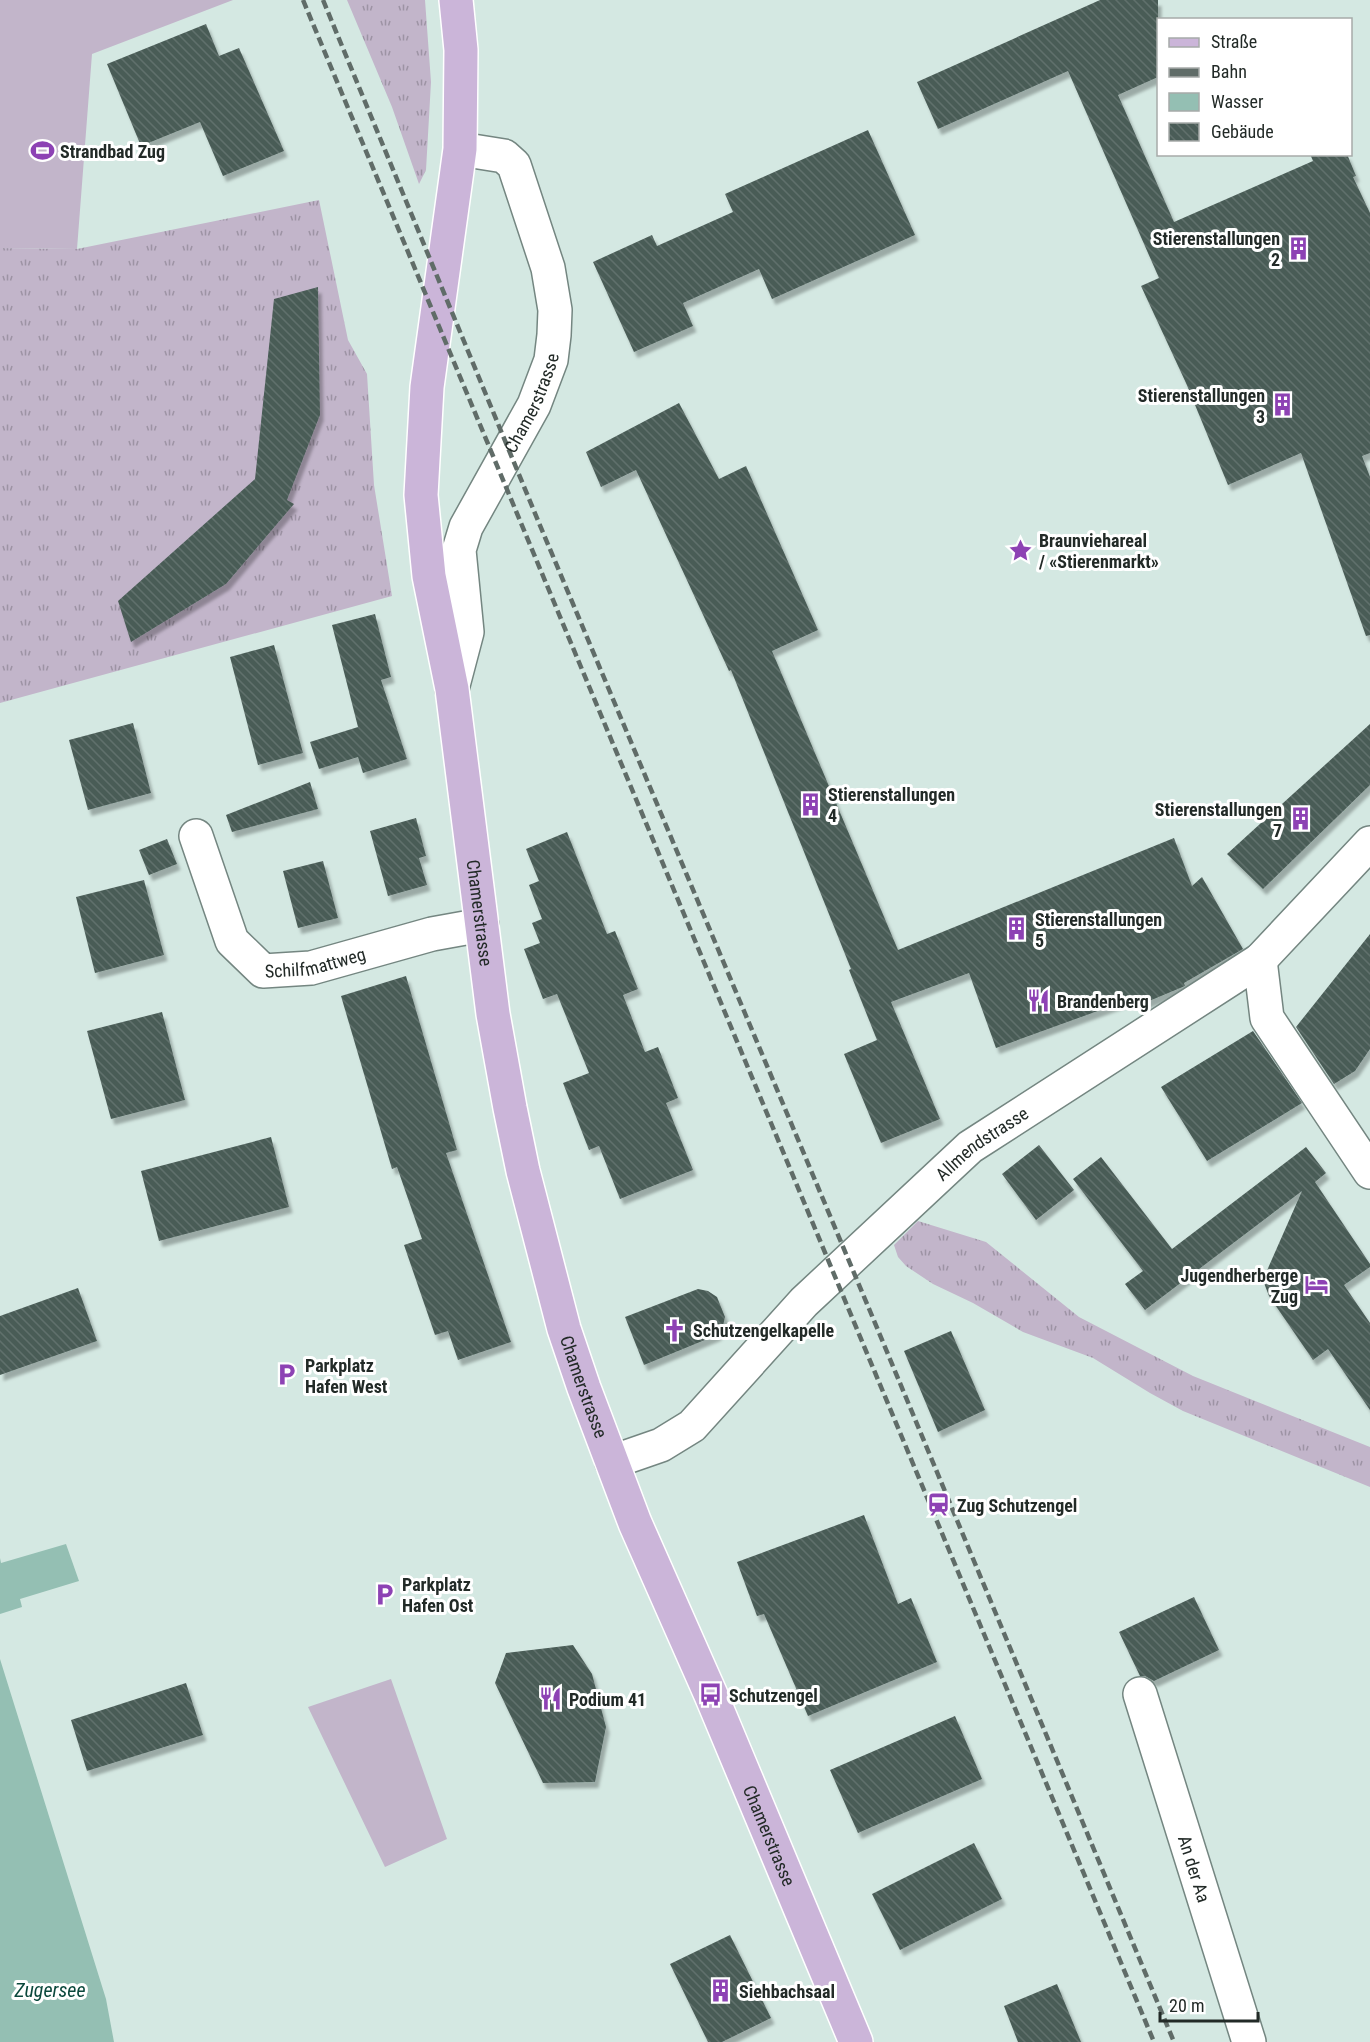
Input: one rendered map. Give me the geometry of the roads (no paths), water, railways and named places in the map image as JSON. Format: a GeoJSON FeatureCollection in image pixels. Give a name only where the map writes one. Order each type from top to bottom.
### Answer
{"type":"FeatureCollection","features":[{"type":"Feature","properties":{"kind":"main road","name":"Chamerstrasse"},"geometry":{"type":"LineString","coordinates":[[456,0],[462,50],[460,149],[427,387],[421,495],[429,576],[452,688],[493,1014],[523,1171],[564,1329],[635,1523],[711,1695],[856,2042]]}},
{"type":"Feature","properties":{"kind":"street","name":"Chamerstrasse"},"geometry":{"type":"LineString","coordinates":[[452,688],[467,633],[459,550],[466,526],[534,405],[551,360],[555,310],[548,268],[514,165],[504,156],[460,149]]}},
{"type":"Feature","properties":{"kind":"street","name":"Schilfmattweg"},"geometry":{"type":"LineString","coordinates":[[196,836],[232,940],[263,972],[311,968],[432,934],[482,925]]}},
{"type":"Feature","properties":{"kind":"street","name":"Allmendstrasse"},"geometry":{"type":"LineString","coordinates":[[612,1462],[661,1445],[692,1426],[804,1302],[970,1146],[1260,960],[1370,843]]}},
{"type":"Feature","properties":{"kind":"street"},"geometry":{"type":"LineString","coordinates":[[1260,960],[1267,1018],[1370,1172]]}},
{"type":"Feature","properties":{"kind":"street","name":"An der Aa"},"geometry":{"type":"LineString","coordinates":[[1140,1694],[1249,2042]]}},
{"type":"Feature","properties":{"kind":"water"},"geometry":{"type":"Polygon","coordinates":[[[66,1544],[79,1581],[20,1599],[22,1607],[0,1614],[0,1558],[1,1563],[66,1544]]]}},
{"type":"Feature","properties":{"kind":"water","name":"Zugersee"},"geometry":{"type":"Polygon","coordinates":[[[0,1659],[106,1999],[114,2042],[0,2042],[0,1659]]]}},
{"type":"Feature","properties":{"kind":"railway"},"geometry":{"type":"LineString","coordinates":[[303,0],[1154,2042]]}},
{"type":"Feature","properties":{"kind":"railway"},"geometry":{"type":"LineString","coordinates":[[323,0],[539,523],[1174,2042]]}},
{"type":"Feature","properties":{"kind":"place","name":"Strandbad Zug"},"geometry":{"type":"Point","coordinates":[42,151]}},
{"type":"Feature","properties":{"kind":"place","name":"Stierenstallungen 2"},"geometry":{"type":"Point","coordinates":[1298,248]}},
{"type":"Feature","properties":{"kind":"place","name":"Stierenstallungen 3"},"geometry":{"type":"Point","coordinates":[1283,405]}},
{"type":"Feature","properties":{"kind":"place","name":"Braunviehareal / «Stierenmarkt»"},"geometry":{"type":"Point","coordinates":[1021,550]}},
{"type":"Feature","properties":{"kind":"place","name":"Stierenstallungen 4"},"geometry":{"type":"Point","coordinates":[810,804]}},
{"type":"Feature","properties":{"kind":"place","name":"Stierenstallungen 7"},"geometry":{"type":"Point","coordinates":[1300,819]}},
{"type":"Feature","properties":{"kind":"place","name":"Stierenstallungen 5"},"geometry":{"type":"Point","coordinates":[1017,929]}},
{"type":"Feature","properties":{"kind":"place","name":"Brandenberg"},"geometry":{"type":"Point","coordinates":[1039,1001]}},
{"type":"Feature","properties":{"kind":"place","name":"Jugendherberge Zug"},"geometry":{"type":"Point","coordinates":[1316,1285]}},
{"type":"Feature","properties":{"kind":"place","name":"Schutzengelkapelle"},"geometry":{"type":"Point","coordinates":[675,1330]}},
{"type":"Feature","properties":{"kind":"place","name":"Parkplatz Hafen West"},"geometry":{"type":"Point","coordinates":[287,1375]}},
{"type":"Feature","properties":{"kind":"place","name":"Zug Schutzengel"},"geometry":{"type":"Point","coordinates":[939,1505]}},
{"type":"Feature","properties":{"kind":"place","name":"Parkplatz Hafen Ost"},"geometry":{"type":"Point","coordinates":[384,1594]}},
{"type":"Feature","properties":{"kind":"place","name":"Schutzengel"},"geometry":{"type":"Point","coordinates":[711,1695]}},
{"type":"Feature","properties":{"kind":"place","name":"Podium 41"},"geometry":{"type":"Point","coordinates":[551,1699]}},
{"type":"Feature","properties":{"kind":"place","name":"Siehbachsaal"},"geometry":{"type":"Point","coordinates":[721,1991]}}]}
